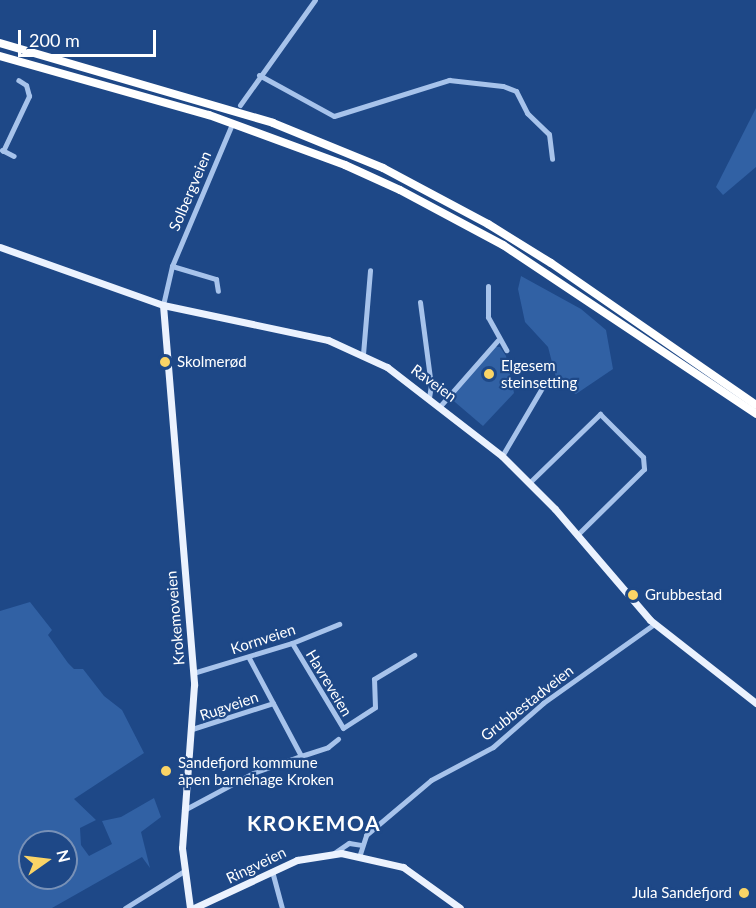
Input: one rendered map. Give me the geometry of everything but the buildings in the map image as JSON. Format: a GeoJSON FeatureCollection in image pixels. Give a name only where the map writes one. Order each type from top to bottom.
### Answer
{"type":"FeatureCollection","features":[{"type":"Feature","properties":{"kind":"highway"},"geometry":{"type":"LineString","coordinates":[[0,43],[237,107],[383,168],[488,224],[606,300],[756,405]]}},
{"type":"Feature","properties":{"kind":"highway"},"geometry":{"type":"LineString","coordinates":[[0,56],[209,115],[345,165],[503,245],[756,414]]}},
{"type":"Feature","properties":{"kind":"main road","name":"Raveien"},"geometry":{"type":"LineString","coordinates":[[0,248],[163,304],[316,337],[363,354],[441,405],[502,456],[530,482],[654,624],[756,703]]}},
{"type":"Feature","properties":{"kind":"main road","name":"Krokemoveien"},"geometry":{"type":"LineString","coordinates":[[163,304],[193,673],[192,729],[184,810],[184,871],[192,908]]}},
{"type":"Feature","properties":{"kind":"main road","name":"Ringveien"},"geometry":{"type":"LineString","coordinates":[[192,908],[297,860],[334,853],[360,854],[409,870],[459,908]]}},
{"type":"Feature","properties":{"kind":"street"},"geometry":{"type":"LineString","coordinates":[[237,107],[315,0]]}},
{"type":"Feature","properties":{"kind":"street"},"geometry":{"type":"LineString","coordinates":[[259,75],[334,116],[449,80],[502,86],[516,91],[527,113],[549,134],[552,159]]}},
{"type":"Feature","properties":{"kind":"street"},"geometry":{"type":"LineString","coordinates":[[14,156],[2,150],[29,96],[26,85],[18,80]]}},
{"type":"Feature","properties":{"kind":"street","name":"Solbergveien"},"geometry":{"type":"LineString","coordinates":[[163,304],[172,266],[231,126]]}},
{"type":"Feature","properties":{"kind":"street"},"geometry":{"type":"LineString","coordinates":[[172,266],[216,279],[218,291]]}},
{"type":"Feature","properties":{"kind":"street"},"geometry":{"type":"LineString","coordinates":[[363,354],[370,270]]}},
{"type":"Feature","properties":{"kind":"street"},"geometry":{"type":"LineString","coordinates":[[488,285],[488,317],[498,340],[506,350]]}},
{"type":"Feature","properties":{"kind":"street"},"geometry":{"type":"LineString","coordinates":[[420,302],[431,385],[429,397]]}},
{"type":"Feature","properties":{"kind":"street"},"geometry":{"type":"LineString","coordinates":[[441,405],[498,340]]}},
{"type":"Feature","properties":{"kind":"street"},"geometry":{"type":"LineString","coordinates":[[502,456],[546,381]]}},
{"type":"Feature","properties":{"kind":"street"},"geometry":{"type":"LineString","coordinates":[[530,482],[600,414],[643,458],[644,469],[577,535]]}},
{"type":"Feature","properties":{"kind":"street","name":"Kornveien"},"geometry":{"type":"LineString","coordinates":[[193,673],[292,644],[339,624]]}},
{"type":"Feature","properties":{"kind":"street","name":"Grubbestadveien"},"geometry":{"type":"LineString","coordinates":[[361,845],[366,835],[431,780],[494,747],[543,704],[654,624]]}},
{"type":"Feature","properties":{"kind":"street","name":"Havreveien"},"geometry":{"type":"LineString","coordinates":[[292,644],[343,728],[375,706],[374,679],[414,655]]}},
{"type":"Feature","properties":{"kind":"street"},"geometry":{"type":"LineString","coordinates":[[249,658],[301,756]]}},
{"type":"Feature","properties":{"kind":"street","name":"Rugveien"},"geometry":{"type":"LineString","coordinates":[[192,729],[273,704]]}},
{"type":"Feature","properties":{"kind":"street"},"geometry":{"type":"LineString","coordinates":[[184,810],[253,773],[328,747],[338,739]]}},
{"type":"Feature","properties":{"kind":"street"},"geometry":{"type":"LineString","coordinates":[[334,853],[348,843],[361,845],[360,854]]}},
{"type":"Feature","properties":{"kind":"street"},"geometry":{"type":"LineString","coordinates":[[129,907],[184,871]]}},
{"type":"Feature","properties":{"kind":"street"},"geometry":{"type":"LineString","coordinates":[[272,871],[282,908]]}},
{"type":"Feature","properties":{"kind":"shaded area"},"geometry":{"type":"Polygon","coordinates":[[[756,108],[756,167],[723,195],[716,187],[756,108]]]}},
{"type":"Feature","properties":{"kind":"shaded area"},"geometry":{"type":"Polygon","coordinates":[[[521,276],[581,309],[606,330],[613,369],[576,394],[558,385],[548,347],[525,322],[518,289],[521,276]]]}},
{"type":"Feature","properties":{"kind":"shaded area","name":"Elgesem steinsetting"},"geometry":{"type":"Polygon","coordinates":[[[493,347],[500,347],[506,356],[514,393],[483,426],[449,397],[493,347]]]}},
{"type":"Feature","properties":{"kind":"shaded area"},"geometry":{"type":"Polygon","coordinates":[[[30,602],[52,630],[48,635],[68,663],[74,669],[83,669],[104,696],[122,710],[144,753],[74,799],[96,820],[80,828],[81,845],[89,856],[112,844],[102,821],[121,817],[154,798],[161,817],[141,832],[150,868],[142,857],[52,908],[0,908],[0,611],[30,602]]]}},
{"type":"Feature","properties":{"kind":"place","name":"Skolmerød"},"geometry":{"type":"Point","coordinates":[165,362]}},
{"type":"Feature","properties":{"kind":"place","name":"Elgesem steinsetting"},"geometry":{"type":"Point","coordinates":[489,374]}},
{"type":"Feature","properties":{"kind":"place","name":"Grubbestad"},"geometry":{"type":"Point","coordinates":[633,595]}},
{"type":"Feature","properties":{"kind":"place","name":"Sandefjord kommune åpen barnehage Kroken"},"geometry":{"type":"Point","coordinates":[166,771]}},
{"type":"Feature","properties":{"kind":"place","name":"Jula Sandefjord"},"geometry":{"type":"Point","coordinates":[744,893]}},
{"type":"Feature","properties":{"kind":"district","name":"KROKEMOA"},"geometry":{"type":"Point","coordinates":[314,823]}}]}
